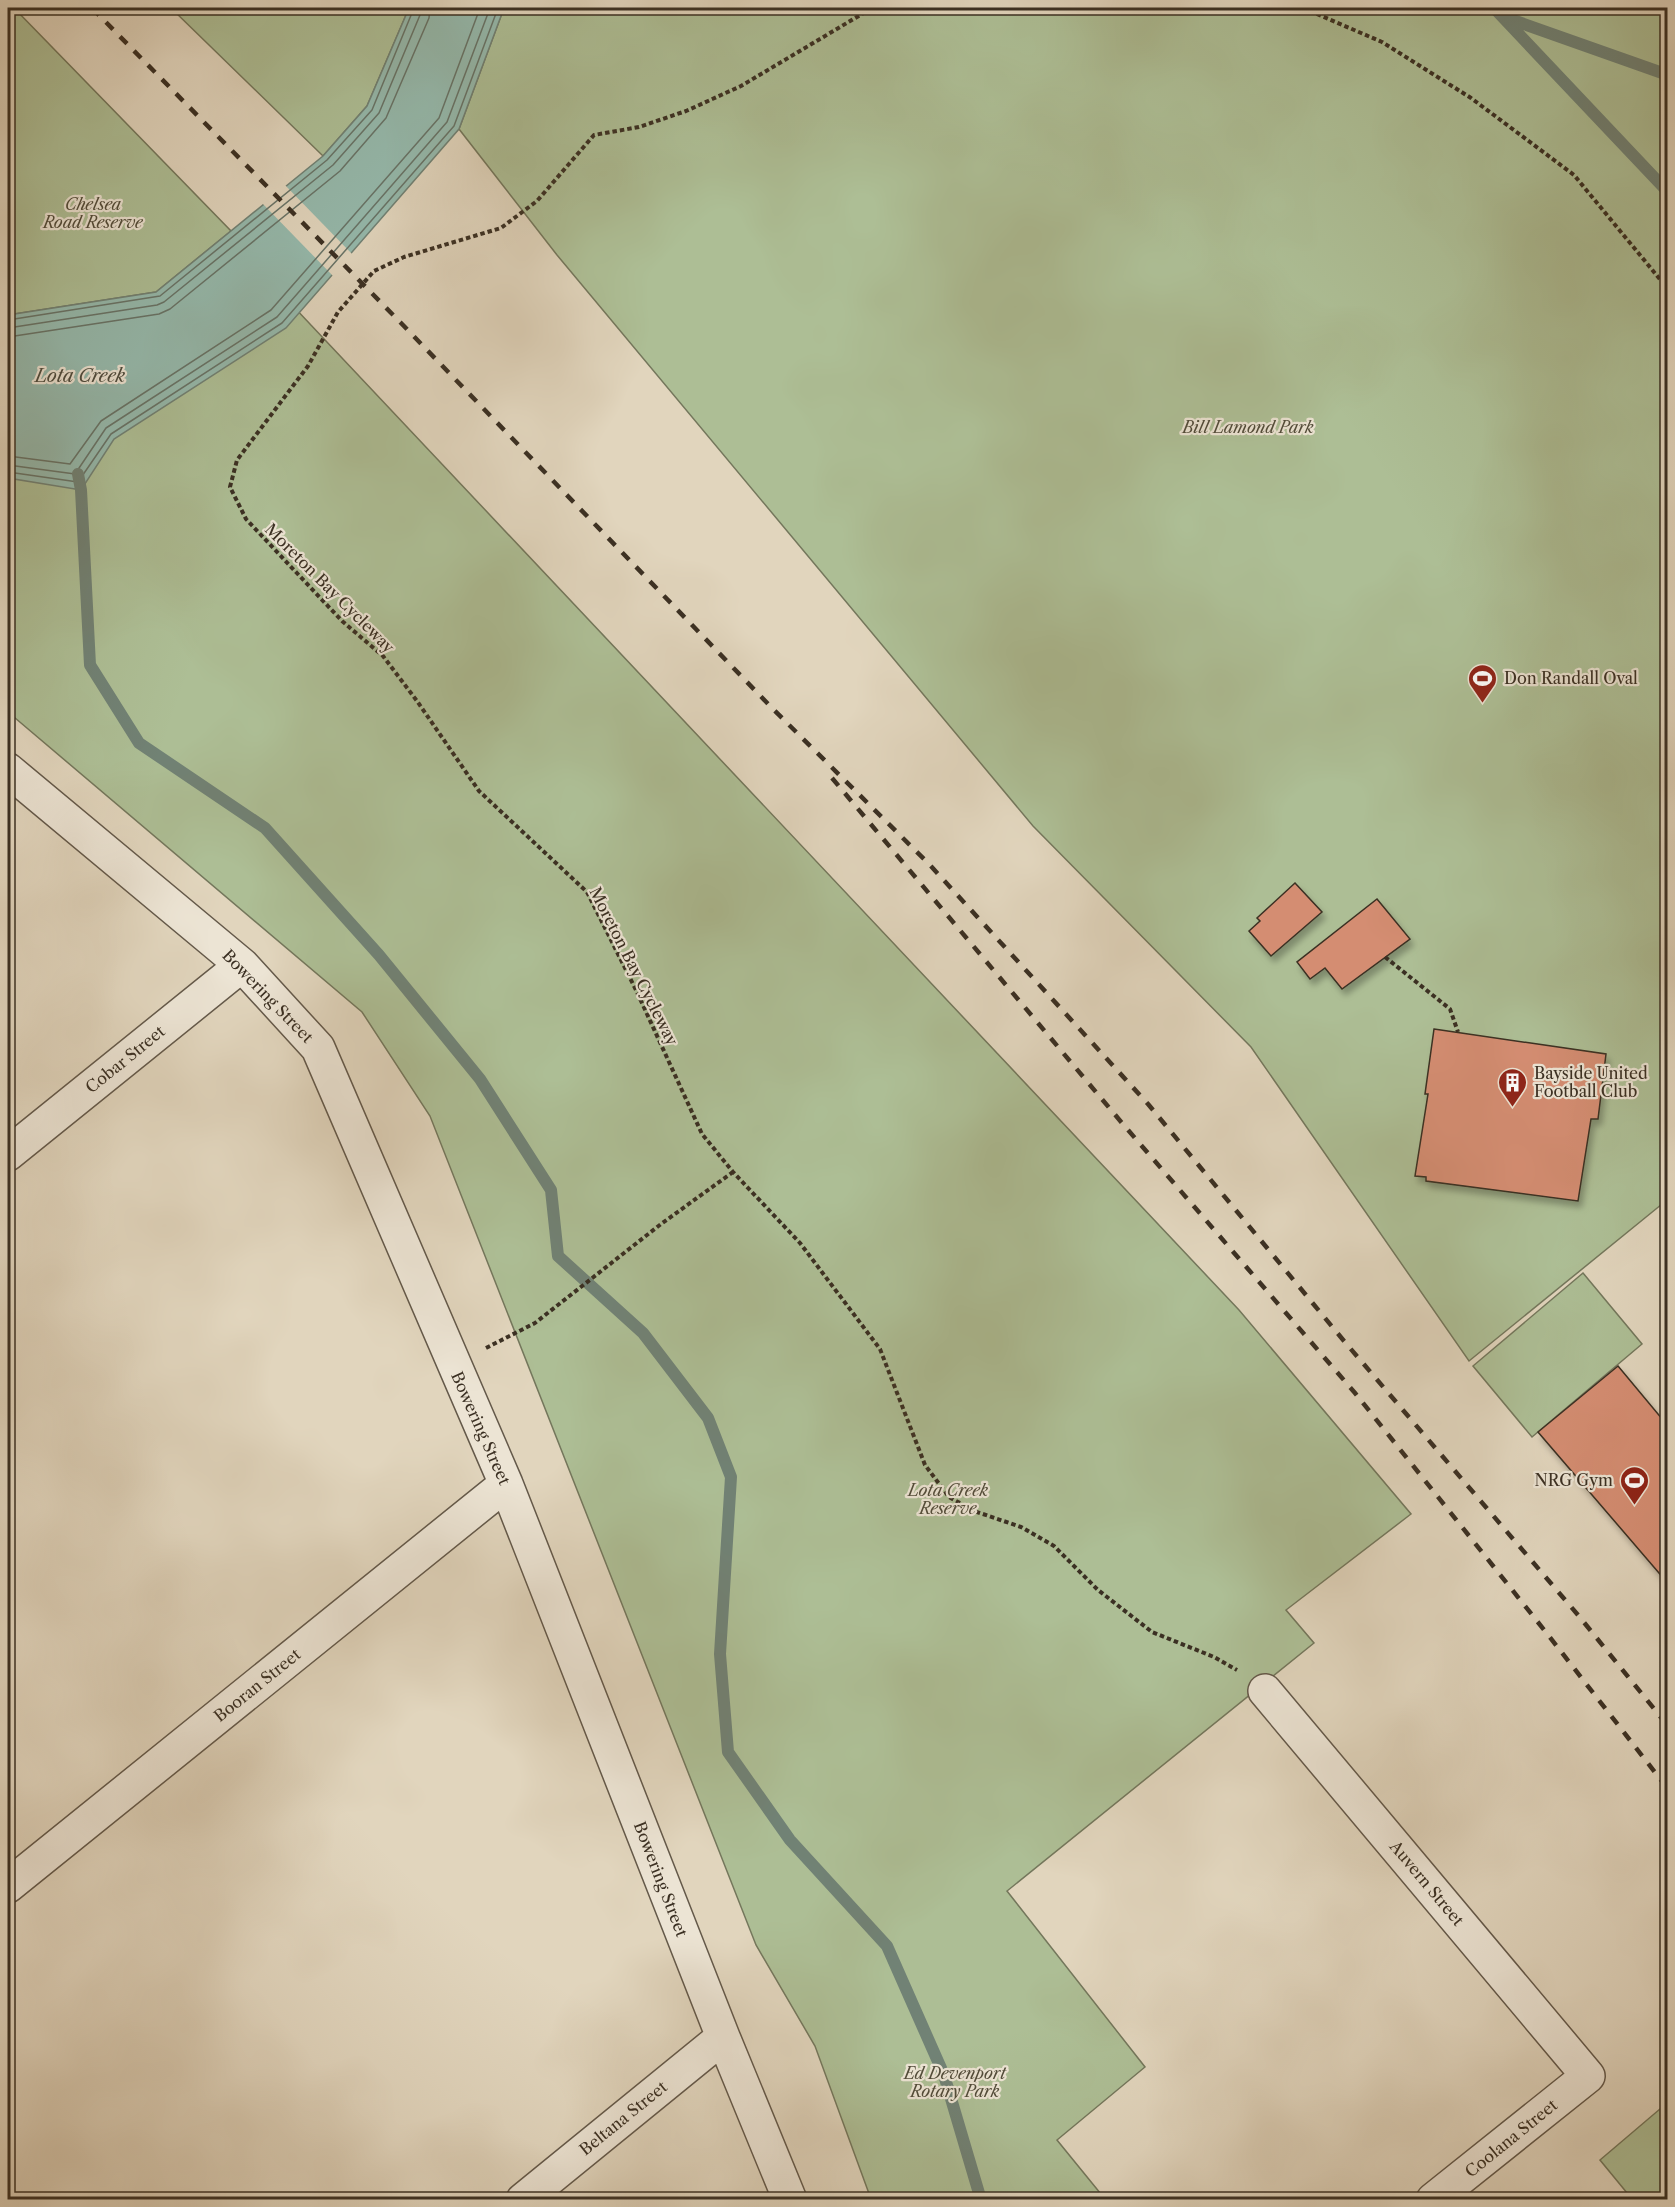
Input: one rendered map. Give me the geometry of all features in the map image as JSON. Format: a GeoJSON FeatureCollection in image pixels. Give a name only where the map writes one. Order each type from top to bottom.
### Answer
{"type":"FeatureCollection","features":[{"type":"Feature","properties":{"kind":"street","name":"Bowering Street"},"geometry":{"type":"LineString","coordinates":[[8,770],[242,965],[318,1048],[506,1484],[723,2037],[790,2199]]}},
{"type":"Feature","properties":{"kind":"street","name":"Cobar Street"},"geometry":{"type":"LineString","coordinates":[[8,1154],[242,965]]}},
{"type":"Feature","properties":{"kind":"street","name":"Booran Street"},"geometry":{"type":"LineString","coordinates":[[8,1886],[506,1484]]}},
{"type":"Feature","properties":{"kind":"street","name":"Auvern Street"},"geometry":{"type":"LineString","coordinates":[[1265,1691],[1588,2076]]}},
{"type":"Feature","properties":{"kind":"street","name":"Beltana Street"},"geometry":{"type":"LineString","coordinates":[[523,2199],[723,2037]]}},
{"type":"Feature","properties":{"kind":"street","name":"Coolana Street"},"geometry":{"type":"LineString","coordinates":[[1433,2199],[1588,2076]]}},
{"type":"Feature","properties":{"kind":"path","name":"Moreton Bay Cycleway"},"geometry":{"type":"LineString","coordinates":[[872,8],[741,86],[686,111],[639,127],[594,135],[537,201],[501,228],[404,257],[374,271],[338,312],[308,366],[237,460],[230,487],[246,519],[342,621],[383,656],[479,791],[587,892],[636,990],[702,1134],[733,1172],[800,1243],[880,1349],[925,1465],[949,1497],[974,1511],[1021,1527],[1054,1546],[1098,1590],[1152,1632],[1214,1657],[1251,1677],[1265,1691]]}},
{"type":"Feature","properties":{"kind":"path"},"geometry":{"type":"LineString","coordinates":[[1303,8],[1382,42],[1471,98],[1574,175],[1668,289]]}},
{"type":"Feature","properties":{"kind":"path"},"geometry":{"type":"LineString","coordinates":[[1385,957],[1450,1010],[1458,1032]]}},
{"type":"Feature","properties":{"kind":"path"},"geometry":{"type":"LineString","coordinates":[[454,1366],[535,1323],[661,1224],[733,1172]]}},
{"type":"Feature","properties":{"kind":"green space","name":"Chelsea Road Reserve"},"geometry":{"type":"Polygon","coordinates":[[[8,8],[14,8],[231,231],[156,292],[8,315],[8,8]]]}},
{"type":"Feature","properties":{"kind":"green space"},"geometry":{"type":"Polygon","coordinates":[[[171,8],[409,8],[367,106],[323,156],[171,8]]]}},
{"type":"Feature","properties":{"kind":"green space","name":"Bill Lamond Park"},"geometry":{"type":"Polygon","coordinates":[[[504,8],[1667,8],[1667,1200],[1469,1361],[1251,1047],[1033,826],[557,255],[459,129],[504,8]]]}},
{"type":"Feature","properties":{"kind":"green space","name":"Lota Creek Reserve"},"geometry":{"type":"Polygon","coordinates":[[[277,289],[1239,1310],[1411,1514],[1286,1610],[1314,1643],[1007,1891],[1145,2067],[1057,2140],[1105,2199],[871,2199],[815,2046],[756,1945],[430,1116],[362,1012],[8,712],[8,478],[277,289]]]}},
{"type":"Feature","properties":{"kind":"green space"},"geometry":{"type":"Polygon","coordinates":[[[1583,1273],[1642,1344],[1532,1437],[1473,1366],[1583,1273]]]}},
{"type":"Feature","properties":{"kind":"green space"},"geometry":{"type":"Polygon","coordinates":[[[1667,2103],[1667,2199],[1632,2199],[1600,2160],[1667,2103]]]}},
{"type":"Feature","properties":{"kind":"water","name":"Lota Creek"},"geometry":{"type":"Polygon","coordinates":[[[409,8],[504,8],[459,129],[286,328],[114,439],[81,490],[8,478],[8,315],[156,292],[323,156],[367,106],[409,8]]]}},
{"type":"Feature","properties":{"kind":"pier"},"geometry":{"type":"Polygon","coordinates":[[[284,184],[353,255],[334,277],[261,202],[284,184]]]}},
{"type":"Feature","properties":{"kind":"building"},"geometry":{"type":"Polygon","coordinates":[[[1295,883],[1322,912],[1271,956],[1249,931],[1260,921],[1257,918],[1295,883]]]}},
{"type":"Feature","properties":{"kind":"building"},"geometry":{"type":"Polygon","coordinates":[[[1377,899],[1410,939],[1342,989],[1325,968],[1310,979],[1297,962],[1377,899]]]}},
{"type":"Feature","properties":{"kind":"building","name":"Bayside United Football Club"},"geometry":{"type":"Polygon","coordinates":[[[1434,1029],[1606,1054],[1598,1119],[1591,1119],[1578,1201],[1426,1181],[1426,1177],[1415,1176],[1428,1094],[1425,1094],[1434,1029]]]}},
{"type":"Feature","properties":{"kind":"building","name":"NRG Gym"},"geometry":{"type":"Polygon","coordinates":[[[1618,1366],[1668,1426],[1668,1578],[1665,1580],[1538,1432],[1618,1366]]]}},
{"type":"Feature","properties":{"kind":"waterway"},"geometry":{"type":"LineString","coordinates":[[1494,8],[1668,192]]}},
{"type":"Feature","properties":{"kind":"waterway"},"geometry":{"type":"LineString","coordinates":[[1507,18],[1668,75]]}},
{"type":"Feature","properties":{"kind":"waterway"},"geometry":{"type":"LineString","coordinates":[[78,474],[81,490],[90,665],[139,743],[265,828],[379,955],[480,1079],[551,1190],[558,1256],[643,1333],[708,1418],[731,1477],[720,1654],[728,1752],[790,1840],[887,1946],[944,2075],[981,2200]]}},
{"type":"Feature","properties":{"kind":"railway"},"geometry":{"type":"LineString","coordinates":[[92,8],[401,323],[772,708],[929,864],[1148,1104],[1344,1341],[1578,1615],[1668,1726]]}},
{"type":"Feature","properties":{"kind":"railway"},"geometry":{"type":"LineString","coordinates":[[832,778],[1122,1123],[1355,1393],[1668,1789]]}},
{"type":"Feature","properties":{"kind":"place","name":"Don Randall Oval"},"geometry":{"type":"Point","coordinates":[1483,704]}},
{"type":"Feature","properties":{"kind":"place","name":"Bayside United Football Club"},"geometry":{"type":"Point","coordinates":[1513,1108]}},
{"type":"Feature","properties":{"kind":"place","name":"NRG Gym"},"geometry":{"type":"Point","coordinates":[1634,1506]}},
{"type":"Feature","properties":{"kind":"park label","name":"Ed Devenport Rotary Park"},"geometry":{"type":"Point","coordinates":[955,2082]}}]}
